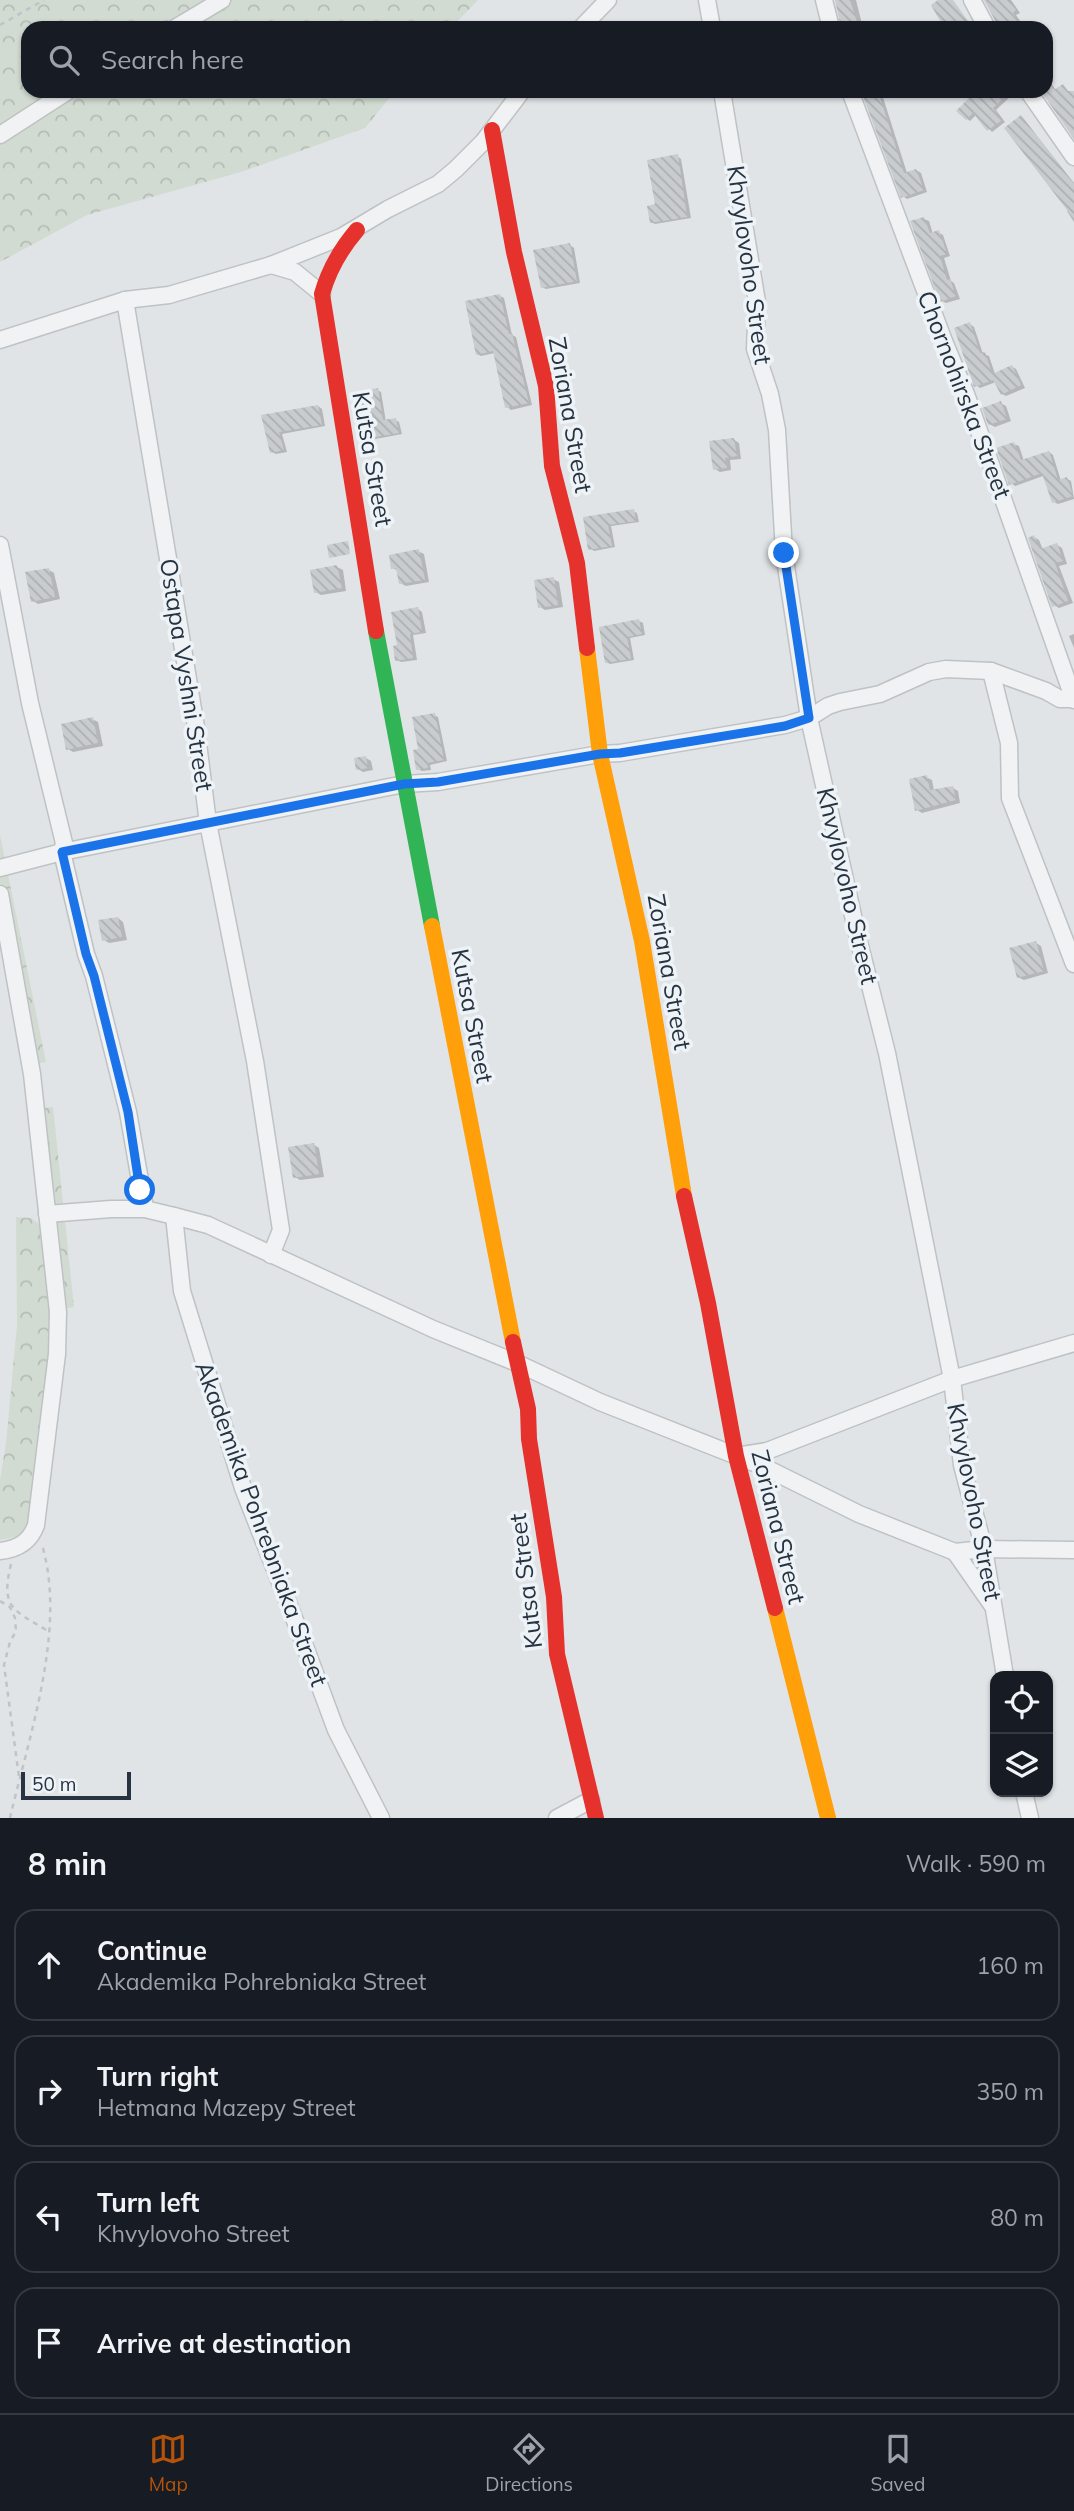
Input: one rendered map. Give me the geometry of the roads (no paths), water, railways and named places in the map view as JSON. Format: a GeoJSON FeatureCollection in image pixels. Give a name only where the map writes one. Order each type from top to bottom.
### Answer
{"type":"FeatureCollection","features":[{"type":"Feature","properties":{"kind":"street"},"geometry":{"type":"LineString","coordinates":[[187,21],[222,0]]}},
{"type":"Feature","properties":{"kind":"street"},"geometry":{"type":"LineString","coordinates":[[588,21],[608,0]]}},
{"type":"Feature","properties":{"kind":"street"},"geometry":{"type":"LineString","coordinates":[[707,0],[711,21]]}},
{"type":"Feature","properties":{"kind":"street"},"geometry":{"type":"LineString","coordinates":[[824,0],[829,21]]}},
{"type":"Feature","properties":{"kind":"street"},"geometry":{"type":"LineString","coordinates":[[972,0],[983,21]]}},
{"type":"Feature","properties":{"kind":"street"},"geometry":{"type":"LineString","coordinates":[[0,135],[57,98]]}},
{"type":"Feature","properties":{"kind":"street"},"geometry":{"type":"LineString","coordinates":[[0,340],[125,300],[169,295],[271,265],[357,230],[388,209],[438,184],[472,154],[517,98]]}},
{"type":"Feature","properties":{"kind":"street","name":"Khvylovoho Street"},"geometry":{"type":"LineString","coordinates":[[723,98],[757,302],[755,349],[776,421],[784,553],[809,718],[858,938],[887,1053],[952,1379],[962,1465],[984,1549],[1004,1671]]}},
{"type":"Feature","properties":{"kind":"street","name":"Chornohirska Street"},"geometry":{"type":"LineString","coordinates":[[852,98],[966,394],[1074,699]]}},
{"type":"Feature","properties":{"kind":"street"},"geometry":{"type":"LineString","coordinates":[[1033,98],[1074,157]]}},
{"type":"Feature","properties":{"kind":"street","name":"Zoriana Street"},"geometry":{"type":"LineString","coordinates":[[492,130],[514,252],[546,386],[552,466],[578,564],[600,754],[642,941],[681,1181],[708,1303],[736,1456],[828,1818]]}},
{"type":"Feature","properties":{"kind":"street","name":"Kutsa Street"},"geometry":{"type":"LineString","coordinates":[[357,230],[342,248],[328,273],[322,294],[329,346],[353,479],[384,681],[528,1409],[529,1438],[554,1597],[557,1654],[596,1818]]}},
{"type":"Feature","properties":{"kind":"street"},"geometry":{"type":"LineString","coordinates":[[271,265],[295,272],[322,294]]}},
{"type":"Feature","properties":{"kind":"street","name":"Ostapa Vyshni Street"},"geometry":{"type":"LineString","coordinates":[[125,300],[196,727],[208,824],[255,1061],[281,1230],[271,1255]]}},
{"type":"Feature","properties":{"kind":"street"},"geometry":{"type":"LineString","coordinates":[[0,545],[4,587],[64,843],[62,852],[86,954],[128,1112],[145,1209]]}},
{"type":"Feature","properties":{"kind":"street"},"geometry":{"type":"LineString","coordinates":[[0,868],[62,852],[404,784],[438,782],[785,726],[809,718],[828,706],[880,694],[929,673],[946,669],[991,671],[1046,691],[1060,699],[1074,699]]}},
{"type":"Feature","properties":{"kind":"street"},"geometry":{"type":"LineString","coordinates":[[991,671],[1009,743],[1010,797],[1074,964]]}},
{"type":"Feature","properties":{"kind":"street"},"geometry":{"type":"LineString","coordinates":[[0,894],[32,1074],[59,1334],[36,1525],[32,1537],[21,1546],[0,1551]]}},
{"type":"Feature","properties":{"kind":"street"},"geometry":{"type":"LineString","coordinates":[[47,1214],[145,1209],[208,1225],[433,1329],[517,1363],[600,1402],[762,1466],[859,1514],[955,1552],[984,1549],[1074,1550]]}},
{"type":"Feature","properties":{"kind":"street","name":"Akademika Pohrebniaka Street"},"geometry":{"type":"LineString","coordinates":[[174,1216],[182,1292],[243,1488],[335,1730],[381,1818]]}},
{"type":"Feature","properties":{"kind":"street"},"geometry":{"type":"LineString","coordinates":[[736,1456],[777,1447],[952,1379],[1074,1343]]}},
{"type":"Feature","properties":{"kind":"street"},"geometry":{"type":"LineString","coordinates":[[955,1552],[994,1608]]}},
{"type":"Feature","properties":{"kind":"street"},"geometry":{"type":"LineString","coordinates":[[1025,1797],[1030,1818]]}},
{"type":"Feature","properties":{"kind":"street"},"geometry":{"type":"LineString","coordinates":[[557,1818],[591,1800]]}}]}
